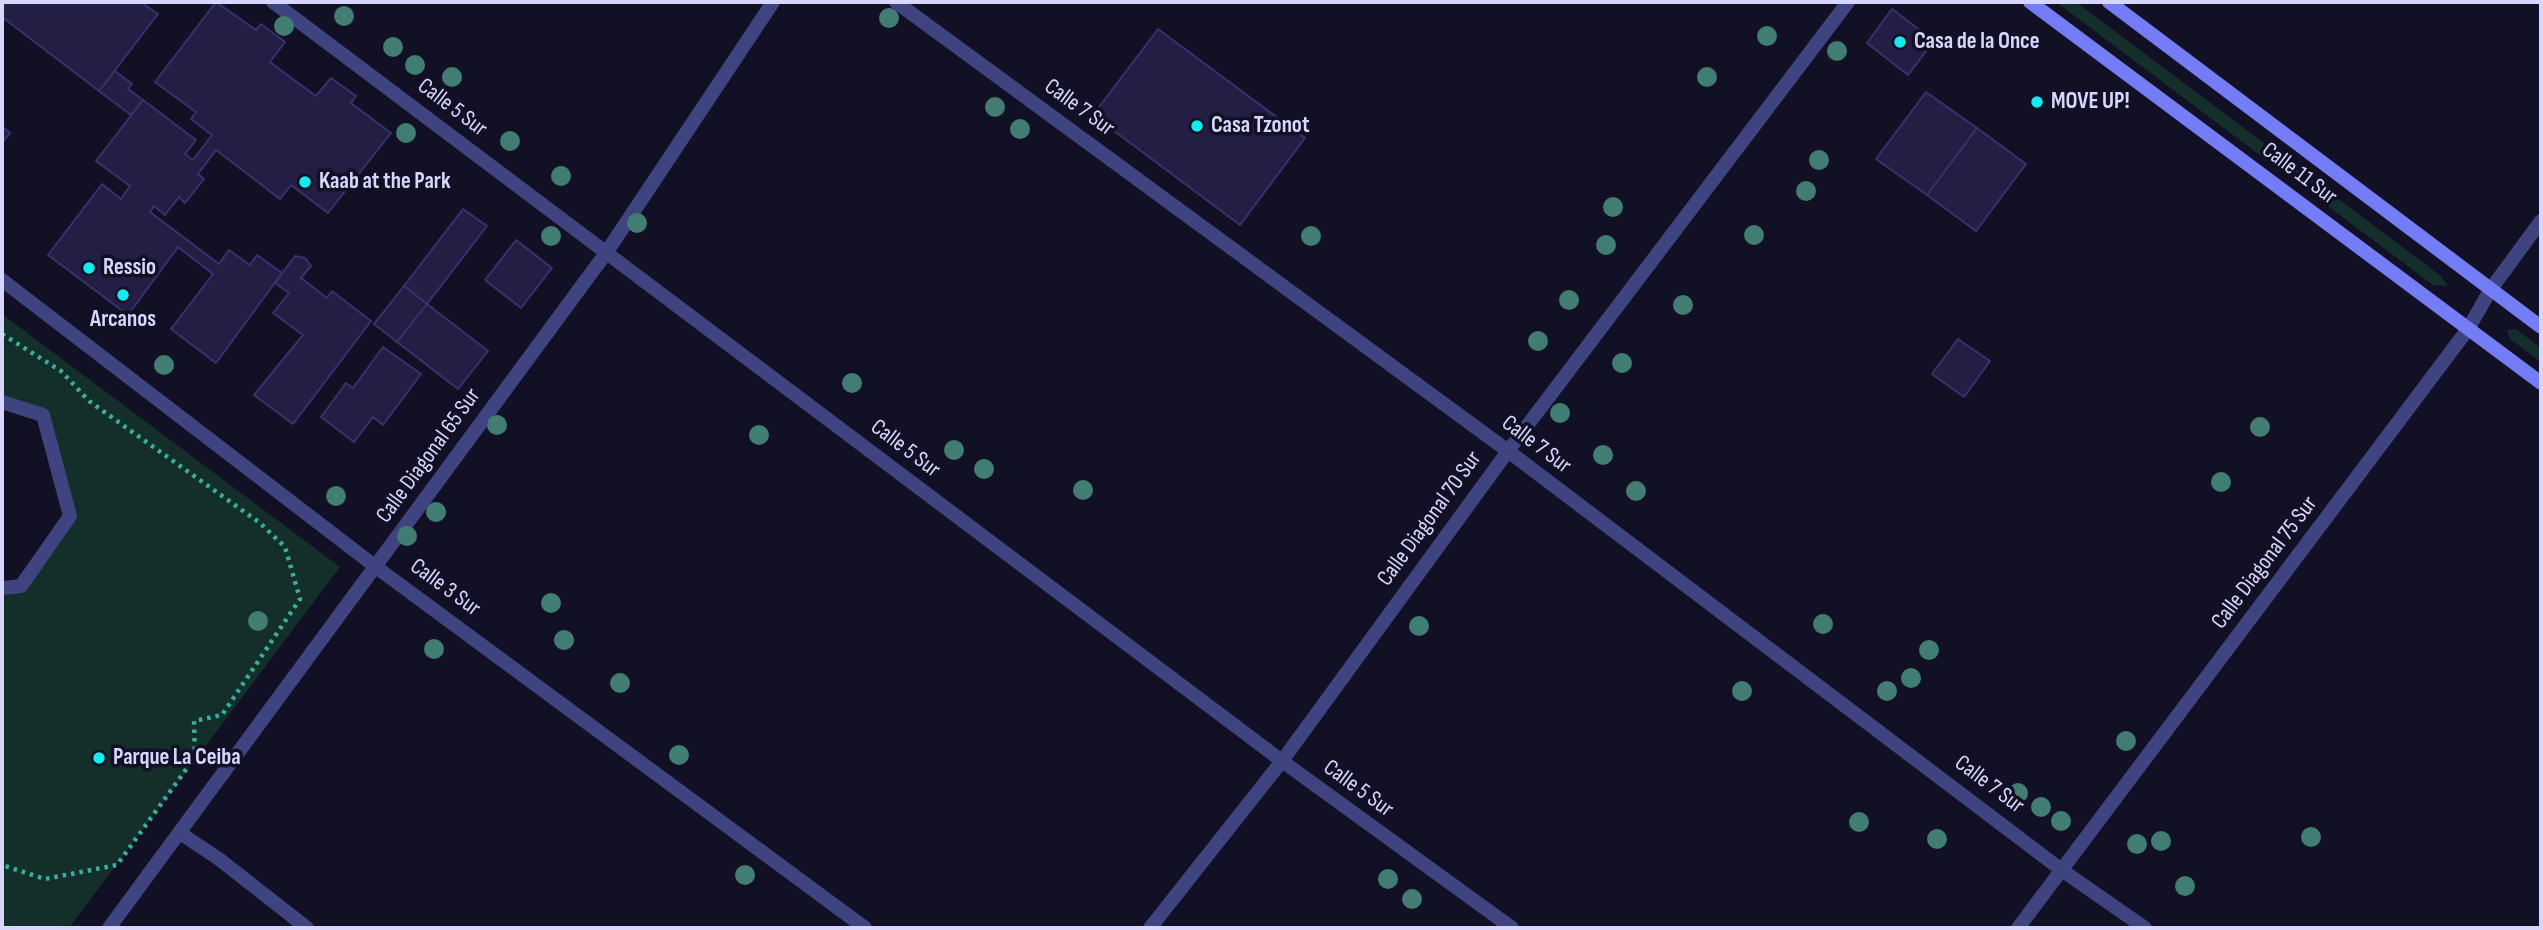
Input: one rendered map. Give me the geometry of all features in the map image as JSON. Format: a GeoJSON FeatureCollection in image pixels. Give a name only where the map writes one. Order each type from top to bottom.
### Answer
{"type":"FeatureCollection","features":[{"type":"Feature","properties":{"kind":"main road","name":"Calle 11 Sur"},"geometry":{"type":"LineString","coordinates":[[2030,2],[2541,383]]}},
{"type":"Feature","properties":{"kind":"main road","name":"Calle 11 Sur"},"geometry":{"type":"LineString","coordinates":[[2109,2],[2541,327]]}},
{"type":"Feature","properties":{"kind":"street","name":"Calle 5 Sur"},"geometry":{"type":"LineString","coordinates":[[273,2],[1282,761],[1512,928]]}},
{"type":"Feature","properties":{"kind":"street","name":"Calle Diagonal 65 Sur"},"geometry":{"type":"LineString","coordinates":[[109,928],[606,253],[773,2]]}},
{"type":"Feature","properties":{"kind":"street","name":"Calle 7 Sur"},"geometry":{"type":"LineString","coordinates":[[896,2],[1508,451],[2063,871],[2145,928]]}},
{"type":"Feature","properties":{"kind":"street","name":"Calle Diagonal 70 Sur"},"geometry":{"type":"LineString","coordinates":[[1150,928],[1282,761],[1508,451],[1847,2]]}},
{"type":"Feature","properties":{"kind":"street","name":"Calle Diagonal 75 Sur"},"geometry":{"type":"LineString","coordinates":[[2018,928],[2468,329],[2491,289],[2541,220]]}},
{"type":"Feature","properties":{"kind":"street","name":"Calle 3 Sur"},"geometry":{"type":"LineString","coordinates":[[2,280],[376,567],[865,928]]}},
{"type":"Feature","properties":{"kind":"street"},"geometry":{"type":"LineString","coordinates":[[2,402],[43,415],[70,516],[21,586],[2,588]]}},
{"type":"Feature","properties":{"kind":"street"},"geometry":{"type":"LineString","coordinates":[[180,833],[219,859],[307,928]]}},
{"type":"Feature","properties":{"kind":"path"},"geometry":{"type":"LineString","coordinates":[[2,334],[61,371],[89,401],[260,523],[285,547],[300,599],[222,715],[194,721],[195,757],[117,864],[46,878],[2,864]]}},
{"type":"Feature","properties":{"kind":"green space"},"geometry":{"type":"Polygon","coordinates":[[[2056,2],[2076,2],[2441,276],[2448,286],[2433,285],[2056,2]]]}},
{"type":"Feature","properties":{"kind":"green space","name":"Parque La Ceiba"},"geometry":{"type":"Polygon","coordinates":[[[2,314],[340,567],[69,928],[2,928],[2,588],[21,586],[70,516],[43,415],[2,402],[2,314]]]}},
{"type":"Feature","properties":{"kind":"green space"},"geometry":{"type":"Polygon","coordinates":[[[2516,329],[2541,348],[2541,362],[2510,339],[2507,330],[2516,329]]]}},
{"type":"Feature","properties":{"kind":"building"},"geometry":{"type":"Polygon","coordinates":[[[6,2],[141,2],[158,14],[99,91],[2,17],[2,7],[6,2]]]}},
{"type":"Feature","properties":{"kind":"building","name":"Kaab at the Park"},"geometry":{"type":"Polygon","coordinates":[[[216,2],[256,30],[261,24],[285,42],[270,62],[294,80],[316,96],[331,78],[356,96],[351,103],[391,133],[328,213],[291,185],[280,199],[216,150],[198,174],[204,179],[185,203],[179,197],[165,215],[154,206],[150,212],[219,264],[229,250],[250,265],[257,255],[282,273],[216,363],[171,329],[213,274],[178,247],[128,315],[48,255],[102,184],[121,199],[130,186],[96,161],[143,100],[196,140],[185,154],[193,160],[212,135],[191,119],[196,112],[155,82],[216,2]]]}},
{"type":"Feature","properties":{"kind":"building","name":"Casa de la Once"},"geometry":{"type":"Polygon","coordinates":[[[1892,9],[1934,41],[1908,75],[1867,43],[1892,9]]]}},
{"type":"Feature","properties":{"kind":"building","name":"Casa Tzonot"},"geometry":{"type":"Polygon","coordinates":[[[1158,29],[1305,138],[1240,225],[1093,115],[1158,29]]]}},
{"type":"Feature","properties":{"kind":"building"},"geometry":{"type":"Polygon","coordinates":[[[115,71],[132,84],[128,89],[143,100],[131,115],[99,91],[115,71]]]}},
{"type":"Feature","properties":{"kind":"building"},"geometry":{"type":"Polygon","coordinates":[[[1926,92],[1977,128],[1927,195],[1876,159],[1926,92]]]}},
{"type":"Feature","properties":{"kind":"building"},"geometry":{"type":"Polygon","coordinates":[[[2,126],[10,133],[2,143],[2,126]]]}},
{"type":"Feature","properties":{"kind":"building"},"geometry":{"type":"Polygon","coordinates":[[[1977,128],[2026,164],[1976,231],[1927,195],[1977,128]]]}},
{"type":"Feature","properties":{"kind":"building"},"geometry":{"type":"Polygon","coordinates":[[[463,209],[487,226],[427,304],[404,286],[463,209]]]}},
{"type":"Feature","properties":{"kind":"building"},"geometry":{"type":"Polygon","coordinates":[[[516,240],[552,268],[521,308],[485,280],[516,240]]]}},
{"type":"Feature","properties":{"kind":"building"},"geometry":{"type":"Polygon","coordinates":[[[295,256],[305,258],[311,266],[301,278],[327,298],[332,291],[371,321],[293,424],[254,395],[303,335],[273,313],[289,293],[275,283],[295,256]]]}},
{"type":"Feature","properties":{"kind":"building"},"geometry":{"type":"Polygon","coordinates":[[[404,286],[427,304],[397,342],[374,324],[404,286]]]}},
{"type":"Feature","properties":{"kind":"building"},"geometry":{"type":"Polygon","coordinates":[[[427,304],[488,351],[458,389],[397,342],[427,304]]]}},
{"type":"Feature","properties":{"kind":"building"},"geometry":{"type":"Polygon","coordinates":[[[1958,339],[1990,361],[1964,397],[1932,374],[1958,339]]]}},
{"type":"Feature","properties":{"kind":"building"},"geometry":{"type":"Polygon","coordinates":[[[383,347],[421,374],[383,425],[373,417],[354,442],[321,417],[346,383],[353,388],[383,347]]]}},
{"type":"Feature","properties":{"kind":"place","name":"Casa de la Once"},"geometry":{"type":"Point","coordinates":[1900,42]}},
{"type":"Feature","properties":{"kind":"place","name":"MOVE UP!"},"geometry":{"type":"Point","coordinates":[2037,102]}},
{"type":"Feature","properties":{"kind":"place","name":"Casa Tzonot"},"geometry":{"type":"Point","coordinates":[1197,126]}},
{"type":"Feature","properties":{"kind":"place","name":"Kaab at the Park"},"geometry":{"type":"Point","coordinates":[305,182]}},
{"type":"Feature","properties":{"kind":"place","name":"Ressio"},"geometry":{"type":"Point","coordinates":[89,268]}},
{"type":"Feature","properties":{"kind":"place","name":"Arcanos"},"geometry":{"type":"Point","coordinates":[123,295]}},
{"type":"Feature","properties":{"kind":"place","name":"Parque La Ceiba"},"geometry":{"type":"Point","coordinates":[99,758]}}]}
